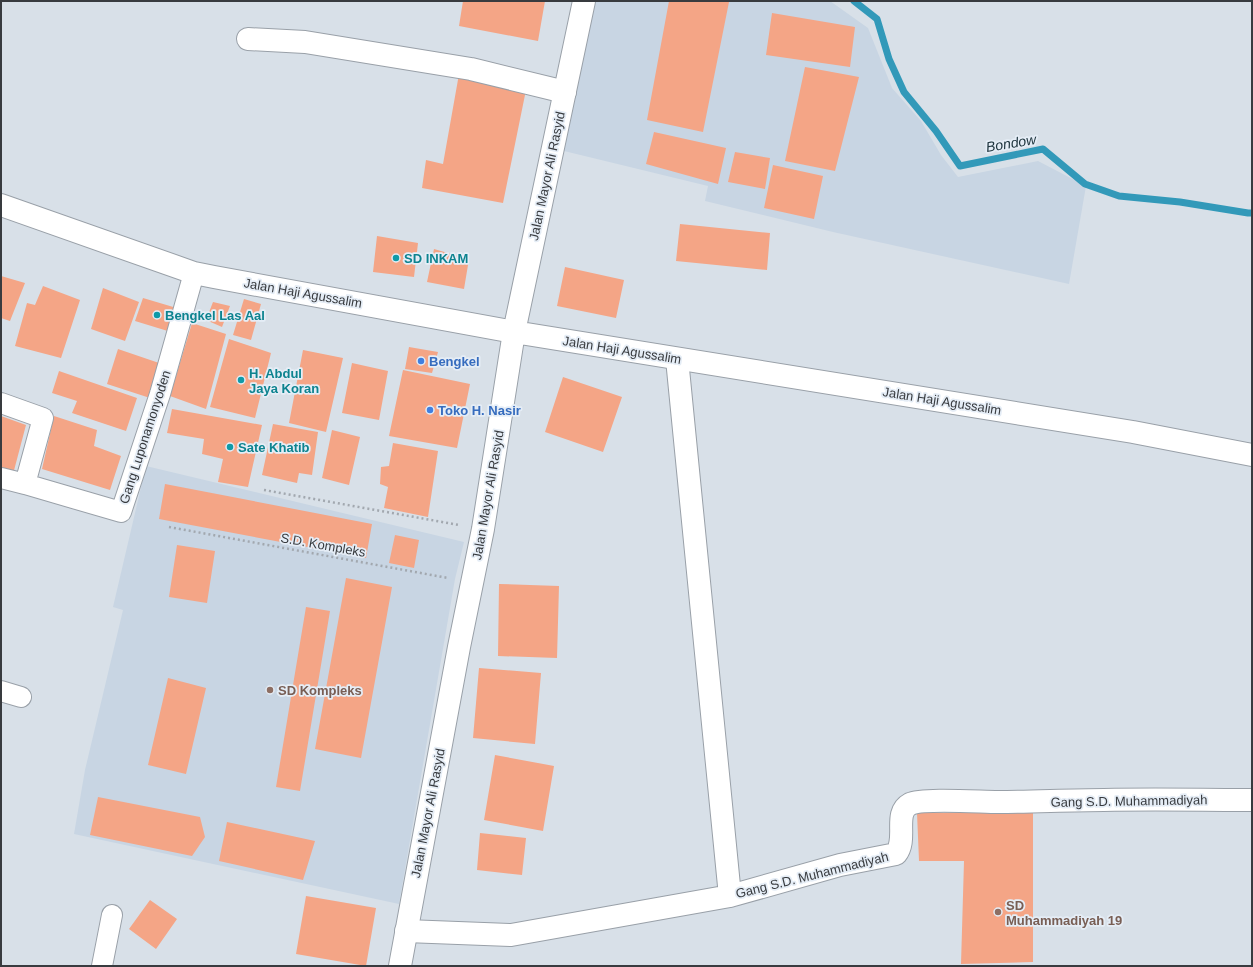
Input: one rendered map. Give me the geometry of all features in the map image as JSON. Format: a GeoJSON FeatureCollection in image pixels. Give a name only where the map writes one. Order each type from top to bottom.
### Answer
{"type":"FeatureCollection","features":[{"type":"Feature","properties":{"kind":"street","name":"Jalan Mayor Ali Rasyid"},"geometry":{"type":"LineString","coordinates":[[400,966],[483,529],[514,332],[584,1]]}},
{"type":"Feature","properties":{"kind":"street"},"geometry":{"type":"LineString","coordinates":[[248,39],[305,42],[471,70],[565,92]]}},
{"type":"Feature","properties":{"kind":"street","name":"Jalan Haji Agussalim"},"geometry":{"type":"LineString","coordinates":[[1,205],[194,273],[514,332],[1133,432],[1252,455]]}},
{"type":"Feature","properties":{"kind":"street","name":"Gang Luponamonyoden"},"geometry":{"type":"LineString","coordinates":[[25,484],[121,512],[160,394],[194,273]]}},
{"type":"Feature","properties":{"kind":"street"},"geometry":{"type":"LineString","coordinates":[[677,359],[730,896]]}},
{"type":"Feature","properties":{"kind":"street"},"geometry":{"type":"LineString","coordinates":[[1,403],[42,418],[25,484],[1,478]]}},
{"type":"Feature","properties":{"kind":"street"},"geometry":{"type":"LineString","coordinates":[[1,691],[21,697]]}},
{"type":"Feature","properties":{"kind":"street","name":"Gang S.D. Muhammadiyah"},"geometry":{"type":"LineString","coordinates":[[406,931],[511,935],[730,896],[840,865],[896,854],[900,848],[902,838],[901,818],[904,811],[910,804],[926,801],[997,802],[1140,799],[1252,800]]}},
{"type":"Feature","properties":{"kind":"street"},"geometry":{"type":"LineString","coordinates":[[102,966],[112,915]]}},
{"type":"Feature","properties":{"kind":"path"},"geometry":{"type":"LineString","coordinates":[[264,490],[483,529]]}},
{"type":"Feature","properties":{"kind":"path","name":"S.D. Kompleks"},"geometry":{"type":"LineString","coordinates":[[169,527],[472,582]]}},
{"type":"Feature","properties":{"kind":"shaded area"},"geometry":{"type":"Polygon","coordinates":[[[594,1],[830,1],[868,28],[892,88],[921,121],[941,155],[958,177],[1038,161],[1086,186],[1069,284],[833,232],[705,201],[708,186],[564,151],[594,1]]]}},
{"type":"Feature","properties":{"kind":"shaded area","name":"SD Kompleks"},"geometry":{"type":"Polygon","coordinates":[[[146,466],[464,542],[455,579],[399,904],[74,834],[85,770],[123,610],[113,607],[146,466]]]}},
{"type":"Feature","properties":{"kind":"building"},"geometry":{"type":"Polygon","coordinates":[[[463,1],[545,1],[538,41],[459,26],[463,1]]]}},
{"type":"Feature","properties":{"kind":"building"},"geometry":{"type":"Polygon","coordinates":[[[669,1],[729,2],[703,132],[647,120],[669,1]]]}},
{"type":"Feature","properties":{"kind":"building"},"geometry":{"type":"Polygon","coordinates":[[[772,13],[855,27],[850,67],[766,55],[772,13]]]}},
{"type":"Feature","properties":{"kind":"building"},"geometry":{"type":"Polygon","coordinates":[[[805,67],[859,77],[835,171],[785,161],[805,67]]]}},
{"type":"Feature","properties":{"kind":"building"},"geometry":{"type":"Polygon","coordinates":[[[459,74],[526,90],[503,203],[422,188],[426,160],[443,164],[459,74]]]}},
{"type":"Feature","properties":{"kind":"building"},"geometry":{"type":"Polygon","coordinates":[[[654,132],[726,148],[718,184],[646,164],[654,132]]]}},
{"type":"Feature","properties":{"kind":"building"},"geometry":{"type":"Polygon","coordinates":[[[735,152],[770,158],[765,189],[728,182],[735,152]]]}},
{"type":"Feature","properties":{"kind":"building"},"geometry":{"type":"Polygon","coordinates":[[[773,165],[823,176],[814,219],[764,208],[773,165]]]}},
{"type":"Feature","properties":{"kind":"building"},"geometry":{"type":"Polygon","coordinates":[[[680,224],[770,233],[767,270],[676,261],[680,224]]]}},
{"type":"Feature","properties":{"kind":"building","name":"SD INKAM"},"geometry":{"type":"Polygon","coordinates":[[[377,236],[418,243],[414,277],[373,272],[377,236]]]}},
{"type":"Feature","properties":{"kind":"building"},"geometry":{"type":"Polygon","coordinates":[[[434,249],[469,259],[464,289],[427,282],[434,249]]]}},
{"type":"Feature","properties":{"kind":"building"},"geometry":{"type":"Polygon","coordinates":[[[565,267],[624,280],[616,318],[557,306],[565,267]]]}},
{"type":"Feature","properties":{"kind":"building"},"geometry":{"type":"Polygon","coordinates":[[[1,276],[25,283],[10,321],[1,318],[1,276]]]}},
{"type":"Feature","properties":{"kind":"building"},"geometry":{"type":"Polygon","coordinates":[[[43,286],[80,300],[61,358],[15,346],[27,303],[35,305],[43,286]]]}},
{"type":"Feature","properties":{"kind":"building"},"geometry":{"type":"Polygon","coordinates":[[[103,288],[139,302],[125,341],[91,329],[103,288]]]}},
{"type":"Feature","properties":{"kind":"building","name":"Bengkel Las Aal"},"geometry":{"type":"Polygon","coordinates":[[[143,298],[180,309],[171,332],[135,321],[143,298]]]}},
{"type":"Feature","properties":{"kind":"building"},"geometry":{"type":"Polygon","coordinates":[[[244,299],[261,304],[251,340],[233,335],[244,299]]]}},
{"type":"Feature","properties":{"kind":"building"},"geometry":{"type":"Polygon","coordinates":[[[213,302],[230,306],[222,327],[206,320],[213,302]]]}},
{"type":"Feature","properties":{"kind":"building"},"geometry":{"type":"Polygon","coordinates":[[[192,323],[226,334],[206,409],[170,396],[192,323]]]}},
{"type":"Feature","properties":{"kind":"building","name":"H. Abdul Jaya Koran"},"geometry":{"type":"Polygon","coordinates":[[[229,339],[271,353],[255,418],[210,407],[229,339]]]}},
{"type":"Feature","properties":{"kind":"building","name":"Bengkel"},"geometry":{"type":"Polygon","coordinates":[[[409,347],[438,352],[432,373],[405,369],[409,347]]]}},
{"type":"Feature","properties":{"kind":"building"},"geometry":{"type":"Polygon","coordinates":[[[118,349],[162,364],[150,398],[107,384],[118,349]]]}},
{"type":"Feature","properties":{"kind":"building"},"geometry":{"type":"Polygon","coordinates":[[[303,350],[343,358],[326,432],[289,423],[303,350]]]}},
{"type":"Feature","properties":{"kind":"building"},"geometry":{"type":"Polygon","coordinates":[[[352,363],[388,371],[379,420],[342,413],[352,363]]]}},
{"type":"Feature","properties":{"kind":"building","name":"Toko H. Nasir"},"geometry":{"type":"Polygon","coordinates":[[[403,370],[470,384],[457,448],[389,436],[403,370]]]}},
{"type":"Feature","properties":{"kind":"building"},"geometry":{"type":"Polygon","coordinates":[[[59,371],[137,398],[126,431],[72,413],[77,401],[52,393],[59,371]]]}},
{"type":"Feature","properties":{"kind":"building"},"geometry":{"type":"Polygon","coordinates":[[[563,377],[622,397],[603,452],[545,432],[563,377]]]}},
{"type":"Feature","properties":{"kind":"building","name":"Sate Khatib"},"geometry":{"type":"Polygon","coordinates":[[[172,409],[262,425],[248,487],[218,482],[223,459],[202,454],[204,439],[167,433],[172,409]]]}},
{"type":"Feature","properties":{"kind":"building"},"geometry":{"type":"Polygon","coordinates":[[[1,416],[26,425],[12,478],[1,474],[1,416]]]}},
{"type":"Feature","properties":{"kind":"building"},"geometry":{"type":"Polygon","coordinates":[[[54,416],[97,430],[94,446],[121,456],[110,490],[42,469],[54,416]]]}},
{"type":"Feature","properties":{"kind":"building"},"geometry":{"type":"Polygon","coordinates":[[[273,424],[318,432],[312,475],[299,473],[297,483],[262,475],[273,424]]]}},
{"type":"Feature","properties":{"kind":"building"},"geometry":{"type":"Polygon","coordinates":[[[332,430],[360,437],[349,485],[322,478],[332,430]]]}},
{"type":"Feature","properties":{"kind":"building"},"geometry":{"type":"Polygon","coordinates":[[[393,443],[438,451],[428,517],[384,508],[388,487],[380,484],[381,467],[389,466],[393,443]]]}},
{"type":"Feature","properties":{"kind":"building"},"geometry":{"type":"Polygon","coordinates":[[[165,484],[372,524],[366,558],[159,519],[165,484]]]}},
{"type":"Feature","properties":{"kind":"building"},"geometry":{"type":"Polygon","coordinates":[[[395,535],[419,540],[414,568],[389,563],[395,535]]]}},
{"type":"Feature","properties":{"kind":"building"},"geometry":{"type":"Polygon","coordinates":[[[177,545],[215,551],[207,603],[169,597],[177,545]]]}},
{"type":"Feature","properties":{"kind":"building"},"geometry":{"type":"Polygon","coordinates":[[[346,578],[392,587],[361,758],[315,749],[346,578]]]}},
{"type":"Feature","properties":{"kind":"building"},"geometry":{"type":"Polygon","coordinates":[[[499,584],[559,586],[557,658],[498,656],[499,584]]]}},
{"type":"Feature","properties":{"kind":"building"},"geometry":{"type":"Polygon","coordinates":[[[306,607],[330,611],[300,791],[276,787],[306,607]]]}},
{"type":"Feature","properties":{"kind":"building"},"geometry":{"type":"Polygon","coordinates":[[[479,668],[541,673],[535,744],[473,738],[479,668]]]}},
{"type":"Feature","properties":{"kind":"building"},"geometry":{"type":"Polygon","coordinates":[[[168,678],[206,688],[186,774],[148,765],[168,678]]]}},
{"type":"Feature","properties":{"kind":"building"},"geometry":{"type":"Polygon","coordinates":[[[495,755],[554,766],[543,831],[484,820],[495,755]]]}},
{"type":"Feature","properties":{"kind":"building"},"geometry":{"type":"Polygon","coordinates":[[[98,797],[200,817],[205,837],[192,856],[90,835],[98,797]]]}},
{"type":"Feature","properties":{"kind":"building","name":"SD Muhammadiyah 19"},"geometry":{"type":"Polygon","coordinates":[[[1033,812],[1033,962],[961,964],[964,861],[919,861],[917,813],[1033,812]]]}},
{"type":"Feature","properties":{"kind":"building"},"geometry":{"type":"Polygon","coordinates":[[[227,822],[315,841],[303,880],[219,861],[227,822]]]}},
{"type":"Feature","properties":{"kind":"building"},"geometry":{"type":"Polygon","coordinates":[[[480,833],[526,838],[522,875],[477,870],[480,833]]]}},
{"type":"Feature","properties":{"kind":"building"},"geometry":{"type":"Polygon","coordinates":[[[306,896],[376,908],[366,966],[296,954],[306,896]]]}},
{"type":"Feature","properties":{"kind":"building"},"geometry":{"type":"Polygon","coordinates":[[[150,900],[177,919],[156,949],[129,929],[150,900]]]}},
{"type":"Feature","properties":{"kind":"waterway","name":"Bondow"},"geometry":{"type":"LineString","coordinates":[[854,1],[877,19],[889,59],[904,92],[936,131],[960,166],[1043,149],[1085,184],[1119,196],[1180,202],[1252,213]]}},
{"type":"Feature","properties":{"kind":"place","name":"SD INKAM"},"geometry":{"type":"Point","coordinates":[396,258]}},
{"type":"Feature","properties":{"kind":"place","name":"Bengkel Las Aal"},"geometry":{"type":"Point","coordinates":[157,315]}},
{"type":"Feature","properties":{"kind":"place","name":"Bengkel"},"geometry":{"type":"Point","coordinates":[421,361]}},
{"type":"Feature","properties":{"kind":"place","name":"H. Abdul Jaya Koran"},"geometry":{"type":"Point","coordinates":[241,380]}},
{"type":"Feature","properties":{"kind":"place","name":"Toko H. Nasir"},"geometry":{"type":"Point","coordinates":[430,410]}},
{"type":"Feature","properties":{"kind":"place","name":"Sate Khatib"},"geometry":{"type":"Point","coordinates":[230,447]}},
{"type":"Feature","properties":{"kind":"place","name":"SD Kompleks"},"geometry":{"type":"Point","coordinates":[270,690]}},
{"type":"Feature","properties":{"kind":"place","name":"SD Muhammadiyah 19"},"geometry":{"type":"Point","coordinates":[998,912]}}]}
